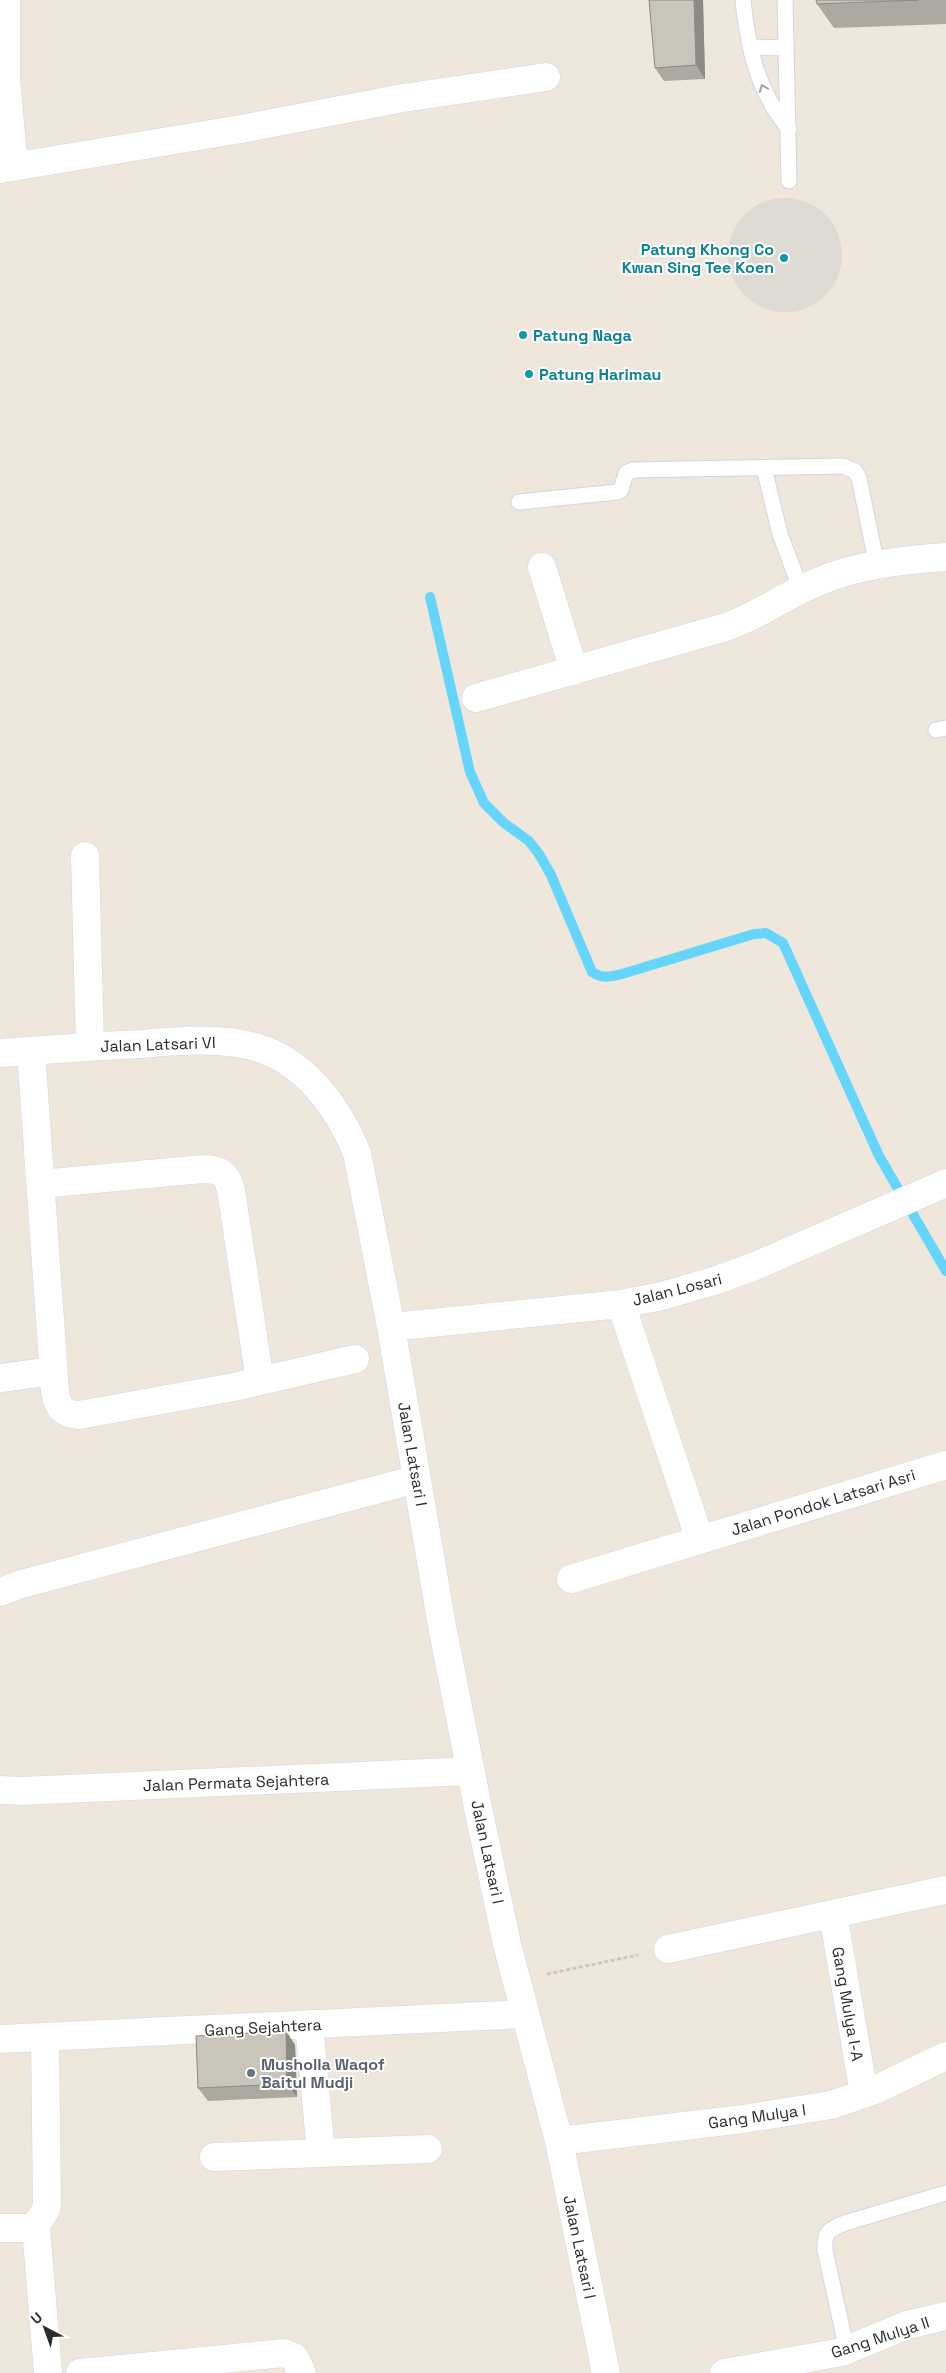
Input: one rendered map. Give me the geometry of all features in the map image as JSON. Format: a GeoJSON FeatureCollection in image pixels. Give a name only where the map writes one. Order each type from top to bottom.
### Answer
{"type":"FeatureCollection","features":[{"type":"Feature","properties":{"kind":"street"},"geometry":{"type":"LineString","coordinates":[[6,0],[7,168],[241,129],[402,98],[546,77]]}},
{"type":"Feature","properties":{"kind":"street"},"geometry":{"type":"LineString","coordinates":[[476,698],[740,623],[801,590],[836,576],[877,566],[946,557]]}},
{"type":"Feature","properties":{"kind":"street"},"geometry":{"type":"LineString","coordinates":[[542,568],[574,671]]}},
{"type":"Feature","properties":{"kind":"street"},"geometry":{"type":"LineString","coordinates":[[85,856],[90,1046]]}},
{"type":"Feature","properties":{"kind":"street","name":"Jalan Latsari VI"},"geometry":{"type":"LineString","coordinates":[[0,1053],[190,1041],[236,1043],[256,1047],[290,1062],[310,1081],[337,1112],[357,1153],[391,1327]]}},
{"type":"Feature","properties":{"kind":"street"},"geometry":{"type":"LineString","coordinates":[[31,1051],[53,1371],[56,1400],[60,1408],[70,1414],[79,1415],[260,1381],[355,1359]]}},
{"type":"Feature","properties":{"kind":"street"},"geometry":{"type":"LineString","coordinates":[[40,1184],[203,1169],[220,1170],[226,1175],[231,1190],[260,1381]]}},
{"type":"Feature","properties":{"kind":"street","name":"Jalan Losari"},"geometry":{"type":"LineString","coordinates":[[391,1327],[620,1304],[662,1296],[717,1280],[946,1184]]}},
{"type":"Feature","properties":{"kind":"street"},"geometry":{"type":"LineString","coordinates":[[620,1304],[700,1540]]}},
{"type":"Feature","properties":{"kind":"street","name":"Jalan Latsari I"},"geometry":{"type":"LineString","coordinates":[[391,1327],[442,1626],[471,1771],[525,2014],[559,2141],[606,2373]]}},
{"type":"Feature","properties":{"kind":"street"},"geometry":{"type":"LineString","coordinates":[[0,1378],[53,1371]]}},
{"type":"Feature","properties":{"kind":"street","name":"Jalan Pondok Latsari Asri"},"geometry":{"type":"LineString","coordinates":[[571,1579],[946,1465]]}},
{"type":"Feature","properties":{"kind":"street"},"geometry":{"type":"LineString","coordinates":[[0,1592],[18,1585],[417,1479]]}},
{"type":"Feature","properties":{"kind":"street","name":"Jalan Permata Sejahtera"},"geometry":{"type":"LineString","coordinates":[[0,1790],[31,1791],[471,1771]]}},
{"type":"Feature","properties":{"kind":"street"},"geometry":{"type":"LineString","coordinates":[[668,1949],[945,1890]]}},
{"type":"Feature","properties":{"kind":"street","name":"Gang Mulya I-A"},"geometry":{"type":"LineString","coordinates":[[833,1914],[864,2094]]}},
{"type":"Feature","properties":{"kind":"street","name":"Gang Sejahtera"},"geometry":{"type":"LineString","coordinates":[[0,2039],[525,2014]]}},
{"type":"Feature","properties":{"kind":"street"},"geometry":{"type":"LineString","coordinates":[[309,2024],[321,2153]]}},
{"type":"Feature","properties":{"kind":"street"},"geometry":{"type":"LineString","coordinates":[[45,2037],[47,2205],[46,2212],[36,2224],[36,2228],[48,2373]]}},
{"type":"Feature","properties":{"kind":"street","name":"Gang Mulya I"},"geometry":{"type":"LineString","coordinates":[[559,2141],[810,2109],[864,2094],[946,2056]]}},
{"type":"Feature","properties":{"kind":"street"},"geometry":{"type":"LineString","coordinates":[[214,2158],[428,2149]]}},
{"type":"Feature","properties":{"kind":"street"},"geometry":{"type":"LineString","coordinates":[[0,2228],[36,2228]]}},
{"type":"Feature","properties":{"kind":"street","name":"Gang Mulya II"},"geometry":{"type":"LineString","coordinates":[[724,2373],[847,2351],[907,2326],[946,2316]]}},
{"type":"Feature","properties":{"kind":"street"},"geometry":{"type":"LineString","coordinates":[[80,2373],[284,2353],[294,2357],[302,2373]]}},
{"type":"Feature","properties":{"kind":"lane"},"geometry":{"type":"LineString","coordinates":[[743,0],[750,47],[764,94],[775,112],[789,129]]}},
{"type":"Feature","properties":{"kind":"lane"},"geometry":{"type":"LineString","coordinates":[[785,0],[789,181]]}},
{"type":"Feature","properties":{"kind":"lane"},"geometry":{"type":"LineString","coordinates":[[750,47],[786,48]]}},
{"type":"Feature","properties":{"kind":"lane"},"geometry":{"type":"LineString","coordinates":[[520,502],[617,492],[621,490],[626,473],[633,470],[843,466],[855,470],[859,478],[877,566]]}},
{"type":"Feature","properties":{"kind":"lane"},"geometry":{"type":"LineString","coordinates":[[764,468],[780,534],[801,590]]}},
{"type":"Feature","properties":{"kind":"lane"},"geometry":{"type":"LineString","coordinates":[[847,2351],[825,2250],[826,2234],[844,2223],[946,2193]]}},
{"type":"Feature","properties":{"kind":"path"},"geometry":{"type":"LineString","coordinates":[[517,1980],[668,1949]]}},
{"type":"Feature","properties":{"kind":"shaded area"},"geometry":{"type":"Polygon","coordinates":[[[785,198],[807,202],[826,214],[838,233],[842,255],[838,277],[826,296],[807,308],[785,312],[763,308],[744,296],[732,277],[728,255],[732,233],[744,214],[763,202],[785,198]]]}},
{"type":"Feature","properties":{"kind":"building"},"geometry":{"type":"Polygon","coordinates":[[[649,0],[694,0],[696,65],[655,68],[649,0]]]}},
{"type":"Feature","properties":{"kind":"building"},"geometry":{"type":"Polygon","coordinates":[[[816,0],[918,0],[817,4],[816,0]]]}},
{"type":"Feature","properties":{"kind":"building","name":"Musholla Waqof Baitul Mudji"},"geometry":{"type":"Polygon","coordinates":[[[286,2031],[287,2084],[198,2088],[196,2036],[286,2031]]]}},
{"type":"Feature","properties":{"kind":"waterway"},"geometry":{"type":"LineString","coordinates":[[430,597],[470,772],[484,803],[504,823],[529,841],[539,854],[551,875],[592,972],[610,977],[754,934],[766,933],[783,943],[879,1156],[946,1271]]}},
{"type":"Feature","properties":{"kind":"place","name":"Patung Khong Co Kwan Sing Tee Koen"},"geometry":{"type":"Point","coordinates":[784,258]}},
{"type":"Feature","properties":{"kind":"place","name":"Patung Naga"},"geometry":{"type":"Point","coordinates":[523,335]}},
{"type":"Feature","properties":{"kind":"place","name":"Patung Harimau"},"geometry":{"type":"Point","coordinates":[529,374]}},
{"type":"Feature","properties":{"kind":"place","name":"Musholla Waqof Baitul Mudji"},"geometry":{"type":"Point","coordinates":[251,2073]}}]}
